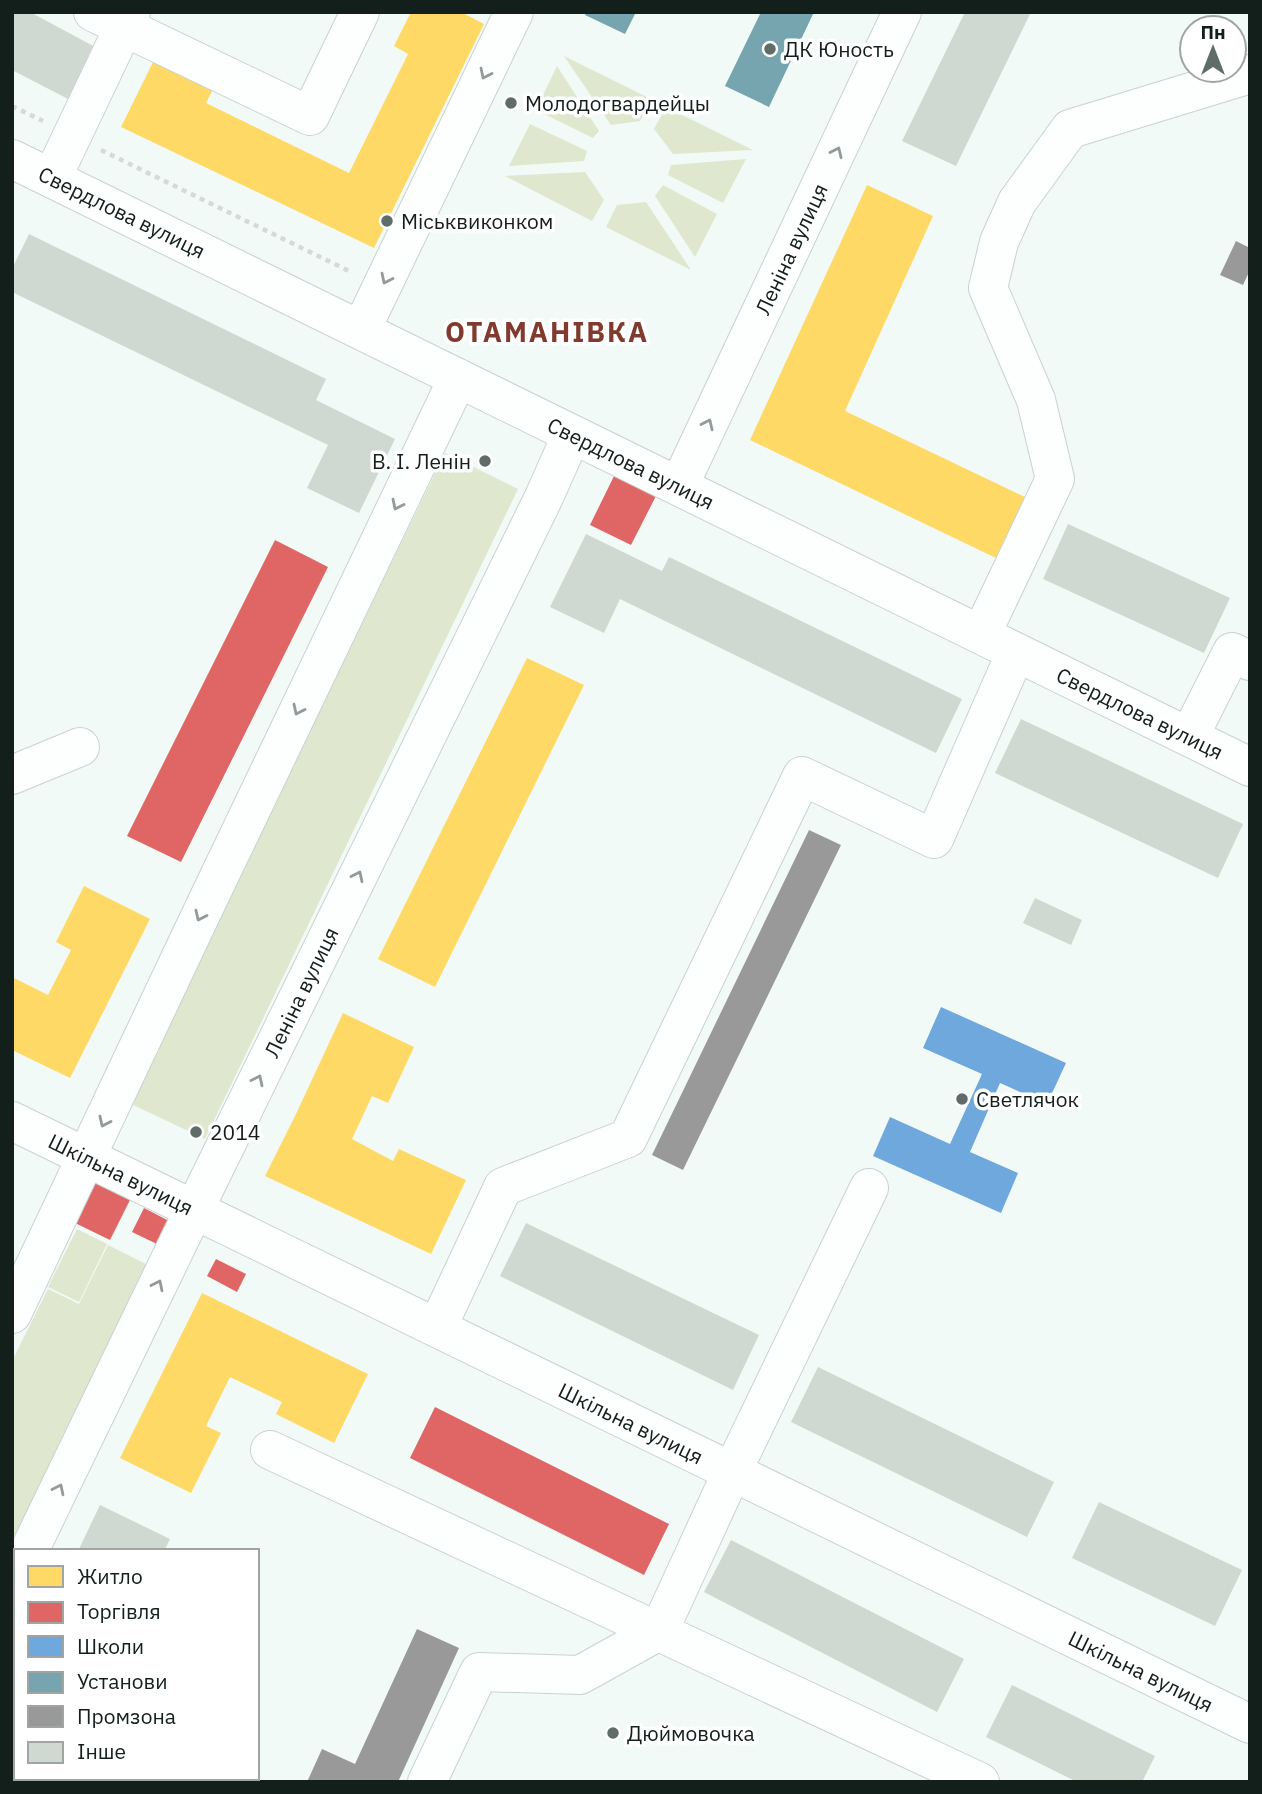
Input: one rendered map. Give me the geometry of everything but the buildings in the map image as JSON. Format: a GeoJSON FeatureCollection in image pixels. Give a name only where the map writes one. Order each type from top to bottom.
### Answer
{"type":"FeatureCollection","features":[{"type":"Feature","properties":{"kind":"street"},"geometry":{"type":"LineString","coordinates":[[52,178],[72,136],[116,17],[310,117],[360,12]]}},
{"type":"Feature","properties":{"kind":"street"},"geometry":{"type":"LineString","coordinates":[[361,330],[514,12]]}},
{"type":"Feature","properties":{"kind":"street","name":"Леніна вулиця"},"geometry":{"type":"LineString","coordinates":[[679,486],[902,12]]}},
{"type":"Feature","properties":{"kind":"street"},"geometry":{"type":"LineString","coordinates":[[981,635],[1055,479],[1036,400],[988,288],[999,242],[1017,202],[1070,129],[1250,74]]}},
{"type":"Feature","properties":{"kind":"street","name":"Свердлова вулиця"},"geometry":{"type":"LineString","coordinates":[[12,159],[1250,767]]}},
{"type":"Feature","properties":{"kind":"street"},"geometry":{"type":"LineString","coordinates":[[12,1314],[458,378]]}},
{"type":"Feature","properties":{"kind":"street","name":"Леніна вулиця"},"geometry":{"type":"LineString","coordinates":[[30,1549],[532,522],[572,433]]}},
{"type":"Feature","properties":{"kind":"street"},"geometry":{"type":"LineString","coordinates":[[438,1328],[503,1187],[628,1138],[802,776],[934,839],[1016,652]]}},
{"type":"Feature","properties":{"kind":"street"},"geometry":{"type":"LineString","coordinates":[[1189,737],[1232,652],[1250,661]]}},
{"type":"Feature","properties":{"kind":"street"},"geometry":{"type":"LineString","coordinates":[[12,775],[80,747]]}},
{"type":"Feature","properties":{"kind":"street","name":"Шкільна вулиця"},"geometry":{"type":"LineString","coordinates":[[12,1121],[1250,1724]]}},
{"type":"Feature","properties":{"kind":"street"},"geometry":{"type":"LineString","coordinates":[[427,1782],[479,1672],[580,1675],[659,1631],[732,1472],[869,1188]]}},
{"type":"Feature","properties":{"kind":"street"},"geometry":{"type":"LineString","coordinates":[[270,1450],[980,1782]]}},
{"type":"Feature","properties":{"kind":"path"},"geometry":{"type":"LineString","coordinates":[[12,106],[358,276]]}},
{"type":"Feature","properties":{"kind":"green space"},"geometry":{"type":"Polygon","coordinates":[[[564,56],[651,99],[640,121],[611,125],[564,56]]]}},
{"type":"Feature","properties":{"kind":"green space"},"geometry":{"type":"Polygon","coordinates":[[[557,66],[599,131],[593,138],[536,110],[557,66]]]}},
{"type":"Feature","properties":{"kind":"green space"},"geometry":{"type":"Polygon","coordinates":[[[666,107],[753,150],[673,154],[654,129],[666,107]]]}},
{"type":"Feature","properties":{"kind":"green space"},"geometry":{"type":"Polygon","coordinates":[[[530,124],[587,151],[584,161],[509,166],[530,124]]]}},
{"type":"Feature","properties":{"kind":"green space"},"geometry":{"type":"Polygon","coordinates":[[[746,159],[723,203],[668,175],[671,165],[746,159]]]}},
{"type":"Feature","properties":{"kind":"green space"},"geometry":{"type":"Polygon","coordinates":[[[585,172],[604,200],[592,221],[505,176],[585,172]]]}},
{"type":"Feature","properties":{"kind":"green space"},"geometry":{"type":"Polygon","coordinates":[[[663,185],[717,214],[695,257],[655,196],[663,185]]]}},
{"type":"Feature","properties":{"kind":"green space"},"geometry":{"type":"Polygon","coordinates":[[[646,202],[691,270],[606,227],[617,205],[646,202]]]}},
{"type":"Feature","properties":{"kind":"green space"},"geometry":{"type":"Polygon","coordinates":[[[445,453],[518,489],[205,1139],[129,1103],[445,453]]]}},
{"type":"Feature","properties":{"kind":"green space"},"geometry":{"type":"Polygon","coordinates":[[[77,1229],[107,1244],[79,1302],[48,1287],[77,1229]]]}},
{"type":"Feature","properties":{"kind":"green space"},"geometry":{"type":"Polygon","coordinates":[[[108,1245],[154,1268],[17,1549],[14,1549],[12,1559],[12,1361],[48,1289],[79,1304],[108,1245]]]}},
{"type":"Feature","properties":{"kind":"place","name":"ДК Юность"},"geometry":{"type":"Point","coordinates":[770,49]}},
{"type":"Feature","properties":{"kind":"place","name":"Молодогвардейцы"},"geometry":{"type":"Point","coordinates":[511,103]}},
{"type":"Feature","properties":{"kind":"place","name":"Міськвиконком"},"geometry":{"type":"Point","coordinates":[387,221]}},
{"type":"Feature","properties":{"kind":"place","name":"В. І. Ленін"},"geometry":{"type":"Point","coordinates":[485,461]}},
{"type":"Feature","properties":{"kind":"place","name":"Светлячок"},"geometry":{"type":"Point","coordinates":[962,1099]}},
{"type":"Feature","properties":{"kind":"place","name":"2014"},"geometry":{"type":"Point","coordinates":[196,1132]}},
{"type":"Feature","properties":{"kind":"place","name":"Дюймовочка"},"geometry":{"type":"Point","coordinates":[613,1733]}},
{"type":"Feature","properties":{"kind":"district","name":"ОТАМАНІВКА"},"geometry":{"type":"Point","coordinates":[547,331]}}]}
